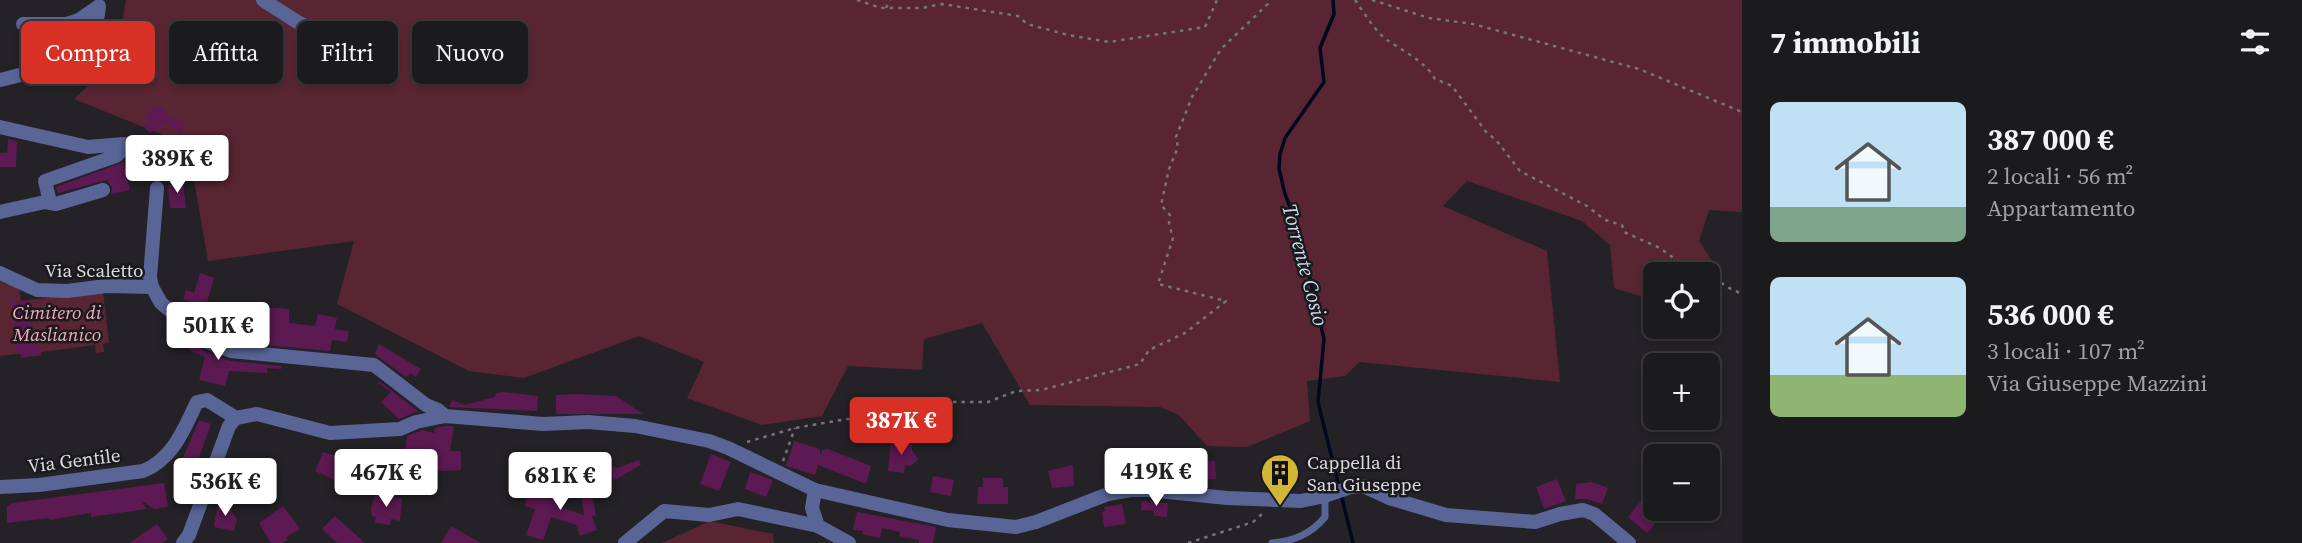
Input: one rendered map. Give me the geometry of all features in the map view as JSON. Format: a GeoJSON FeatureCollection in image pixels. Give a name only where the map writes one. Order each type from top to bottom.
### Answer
{"type":"FeatureCollection","features":[{"type":"Feature","properties":{"kind":"street"},"geometry":{"type":"LineString","coordinates":[[263,0],[297,22]]}},
{"type":"Feature","properties":{"kind":"street"},"geometry":{"type":"LineString","coordinates":[[76,21],[103,3]]}},
{"type":"Feature","properties":{"kind":"street"},"geometry":{"type":"LineString","coordinates":[[0,80],[74,55],[98,21],[103,3]]}},
{"type":"Feature","properties":{"kind":"street"},"geometry":{"type":"LineString","coordinates":[[0,127],[88,147],[124,144],[123,150],[116,156],[45,181],[49,198],[45,202]]}},
{"type":"Feature","properties":{"kind":"street"},"geometry":{"type":"LineString","coordinates":[[152,287],[150,277],[157,188]]}},
{"type":"Feature","properties":{"kind":"street"},"geometry":{"type":"LineString","coordinates":[[0,212],[45,202],[56,204],[103,191]]}},
{"type":"Feature","properties":{"kind":"street","name":"Via Scaletto"},"geometry":{"type":"LineString","coordinates":[[0,272],[37,290],[106,286],[152,287],[161,303],[207,342],[231,351],[374,365],[444,416]]}},
{"type":"Feature","properties":{"kind":"street","name":"Via Gentile"},"geometry":{"type":"LineString","coordinates":[[0,487],[39,485],[143,471],[154,467],[170,452],[197,402],[207,400],[236,418]]}},
{"type":"Feature","properties":{"kind":"street"},"geometry":{"type":"LineString","coordinates":[[183,543],[189,535],[229,426],[236,418],[257,414],[330,433],[400,429],[416,422],[444,416],[543,424],[588,422],[635,426],[709,441],[779,471],[815,490],[948,520],[1016,527],[1108,494],[1131,490],[1301,501],[1363,486],[1389,498],[1446,515],[1535,522],[1583,510],[1594,514],[1629,543]]}},
{"type":"Feature","properties":{"kind":"street"},"geometry":{"type":"LineString","coordinates":[[815,490],[812,508],[818,526]]}},
{"type":"Feature","properties":{"kind":"street"},"geometry":{"type":"LineString","coordinates":[[625,543],[664,511],[709,514],[737,509],[818,526],[849,543]]}},
{"type":"Feature","properties":{"kind":"lane"},"geometry":{"type":"LineString","coordinates":[[1272,543],[1285,542],[1315,529],[1325,517],[1325,496]]}},
{"type":"Feature","properties":{"kind":"path"},"geometry":{"type":"LineString","coordinates":[[857,0],[887,8],[922,8],[942,4],[1018,16],[1027,24],[1037,27],[1109,43],[1205,27],[1217,0]]}},
{"type":"Feature","properties":{"kind":"path"},"geometry":{"type":"LineString","coordinates":[[887,8],[890,0]]}},
{"type":"Feature","properties":{"kind":"path"},"geometry":{"type":"LineString","coordinates":[[752,440],[795,428],[847,419],[880,421],[905,411],[924,410],[941,402],[988,402],[1016,391],[1041,390],[1140,365],[1149,350],[1185,333],[1226,302],[1158,284],[1173,238],[1169,224],[1170,215],[1161,205],[1168,169],[1178,147],[1176,137],[1192,97],[1221,49],[1272,0]]}},
{"type":"Feature","properties":{"kind":"path"},"geometry":{"type":"LineString","coordinates":[[1355,0],[1376,30],[1387,40],[1432,72],[1435,79],[1452,86],[1520,171],[1587,206],[1605,220],[1622,225],[1624,232],[1660,248],[1683,265],[1703,269],[1727,287],[1742,294]]}},
{"type":"Feature","properties":{"kind":"path"},"geometry":{"type":"LineString","coordinates":[[1372,0],[1429,18],[1473,24],[1639,69],[1742,111]]}},
{"type":"Feature","properties":{"kind":"path"},"geometry":{"type":"LineString","coordinates":[[779,471],[795,428]]}},
{"type":"Feature","properties":{"kind":"path"},"geometry":{"type":"LineString","coordinates":[[1188,543],[1253,522],[1275,499]]}},
{"type":"Feature","properties":{"kind":"green space"},"geometry":{"type":"Polygon","coordinates":[[[126,0],[1742,0],[1742,212],[1709,210],[1699,241],[1713,262],[1643,262],[1643,297],[1614,288],[1610,245],[1582,221],[1467,181],[1443,206],[1547,251],[1560,382],[1359,362],[1345,376],[1307,381],[1310,421],[1247,447],[1207,446],[1179,415],[1160,407],[1030,405],[982,323],[924,339],[922,370],[848,366],[822,416],[762,425],[687,398],[704,362],[639,336],[524,378],[469,371],[337,304],[354,241],[208,261],[188,145],[74,99],[90,84],[155,84],[155,21],[122,21],[126,0]]]}},
{"type":"Feature","properties":{"kind":"green space","name":"Cimitero di Maslianico"},"geometry":{"type":"Polygon","coordinates":[[[0,282],[19,288],[21,301],[103,291],[109,343],[103,344],[104,352],[96,353],[95,345],[41,352],[41,355],[35,356],[34,352],[0,356],[0,282]]]}},
{"type":"Feature","properties":{"kind":"green space"},"geometry":{"type":"Polygon","coordinates":[[[710,521],[773,534],[774,543],[662,543],[710,521]]]}},
{"type":"Feature","properties":{"kind":"building"},"geometry":{"type":"Polygon","coordinates":[[[157,105],[174,120],[176,117],[185,124],[181,133],[165,123],[157,131],[155,129],[150,133],[143,126],[148,122],[144,117],[157,105]]]}},
{"type":"Feature","properties":{"kind":"building"},"geometry":{"type":"Polygon","coordinates":[[[8,139],[17,141],[16,167],[0,167],[0,153],[7,153],[8,139]]]}},
{"type":"Feature","properties":{"kind":"building"},"geometry":{"type":"Polygon","coordinates":[[[124,162],[130,190],[111,194],[112,187],[107,180],[58,193],[56,187],[124,162]]]}},
{"type":"Feature","properties":{"kind":"building"},"geometry":{"type":"Polygon","coordinates":[[[183,180],[186,208],[170,208],[168,185],[173,185],[173,181],[183,180]]]}},
{"type":"Feature","properties":{"kind":"building"},"geometry":{"type":"Polygon","coordinates":[[[200,273],[214,278],[205,309],[183,299],[186,290],[194,293],[200,273]]]}},
{"type":"Feature","properties":{"kind":"building"},"geometry":{"type":"Polygon","coordinates":[[[29,300],[34,346],[40,345],[41,355],[21,358],[20,352],[16,353],[12,302],[29,300]]]}},
{"type":"Feature","properties":{"kind":"building"},"geometry":{"type":"Polygon","coordinates":[[[263,307],[289,309],[289,323],[315,326],[318,314],[337,318],[335,329],[349,331],[347,342],[332,340],[330,351],[233,342],[222,337],[224,320],[261,324],[263,307]]]}},
{"type":"Feature","properties":{"kind":"building"},"geometry":{"type":"Polygon","coordinates":[[[171,324],[204,351],[230,361],[282,366],[281,369],[267,368],[267,373],[229,371],[225,386],[199,380],[205,357],[192,352],[173,336],[166,329],[171,324]]]}},
{"type":"Feature","properties":{"kind":"building"},"geometry":{"type":"Polygon","coordinates":[[[379,344],[421,369],[416,377],[410,373],[406,377],[377,356],[375,353],[379,344]]]}},
{"type":"Feature","properties":{"kind":"building"},"geometry":{"type":"Polygon","coordinates":[[[379,381],[418,411],[399,419],[381,402],[391,392],[378,383],[379,381]]]}},
{"type":"Feature","properties":{"kind":"building"},"geometry":{"type":"Polygon","coordinates":[[[496,393],[538,396],[537,411],[449,407],[452,400],[464,405],[495,397],[496,393]]]}},
{"type":"Feature","properties":{"kind":"building"},"geometry":{"type":"Polygon","coordinates":[[[556,395],[616,396],[643,414],[556,414],[556,395]]]}},
{"type":"Feature","properties":{"kind":"building"},"geometry":{"type":"Polygon","coordinates":[[[199,420],[211,424],[198,460],[203,462],[195,483],[175,477],[199,420]]]}},
{"type":"Feature","properties":{"kind":"building"},"geometry":{"type":"Polygon","coordinates":[[[454,426],[450,451],[461,451],[461,470],[441,471],[404,464],[407,436],[422,430],[434,433],[435,428],[454,426]]]}},
{"type":"Feature","properties":{"kind":"building"},"geometry":{"type":"Polygon","coordinates":[[[794,441],[820,449],[820,455],[822,450],[828,449],[871,466],[866,484],[818,465],[815,475],[786,466],[794,441]]]}},
{"type":"Feature","properties":{"kind":"building"},"geometry":{"type":"Polygon","coordinates":[[[891,443],[912,445],[918,459],[911,466],[905,465],[904,473],[888,471],[891,443]]]}},
{"type":"Feature","properties":{"kind":"building"},"geometry":{"type":"Polygon","coordinates":[[[323,452],[355,462],[346,485],[315,471],[323,452]]]}},
{"type":"Feature","properties":{"kind":"building"},"geometry":{"type":"Polygon","coordinates":[[[711,454],[731,462],[719,491],[700,484],[711,454]]]}},
{"type":"Feature","properties":{"kind":"building"},"geometry":{"type":"Polygon","coordinates":[[[246,459],[257,474],[239,491],[228,475],[246,459]]]}},
{"type":"Feature","properties":{"kind":"building"},"geometry":{"type":"Polygon","coordinates":[[[639,460],[641,465],[614,480],[605,464],[617,468],[639,460]]]}},
{"type":"Feature","properties":{"kind":"building"},"geometry":{"type":"Polygon","coordinates":[[[1215,461],[1216,479],[1171,479],[1171,462],[1215,461]]]}},
{"type":"Feature","properties":{"kind":"building"},"geometry":{"type":"Polygon","coordinates":[[[1073,465],[1074,486],[1052,488],[1048,471],[1073,465]]]}},
{"type":"Feature","properties":{"kind":"building"},"geometry":{"type":"Polygon","coordinates":[[[750,472],[773,480],[766,497],[745,489],[750,472]]]}},
{"type":"Feature","properties":{"kind":"building"},"geometry":{"type":"Polygon","coordinates":[[[933,476],[954,480],[951,496],[930,492],[933,476]]]}},
{"type":"Feature","properties":{"kind":"building"},"geometry":{"type":"Polygon","coordinates":[[[983,478],[1003,478],[1003,487],[1008,487],[1008,504],[977,504],[978,487],[983,487],[983,478]]]}},
{"type":"Feature","properties":{"kind":"building"},"geometry":{"type":"Polygon","coordinates":[[[1557,479],[1566,501],[1544,509],[1536,487],[1557,479]]]}},
{"type":"Feature","properties":{"kind":"building"},"geometry":{"type":"Polygon","coordinates":[[[1592,482],[1608,488],[1602,504],[1575,499],[1576,484],[1592,482]]]}},
{"type":"Feature","properties":{"kind":"building"},"geometry":{"type":"Polygon","coordinates":[[[164,483],[168,507],[154,509],[140,500],[147,509],[91,517],[91,513],[50,520],[7,523],[7,506],[12,503],[164,483]]]}},
{"type":"Feature","properties":{"kind":"building"},"geometry":{"type":"Polygon","coordinates":[[[590,483],[596,516],[592,516],[597,530],[580,536],[576,525],[551,517],[543,540],[526,535],[535,509],[525,506],[526,498],[532,490],[547,493],[549,488],[558,490],[555,500],[558,501],[557,506],[584,515],[580,486],[590,483]]]}},
{"type":"Feature","properties":{"kind":"building"},"geometry":{"type":"Polygon","coordinates":[[[375,494],[402,498],[400,521],[391,519],[390,525],[375,523],[376,517],[372,516],[371,509],[375,494]]]}},
{"type":"Feature","properties":{"kind":"building"},"geometry":{"type":"Polygon","coordinates":[[[226,501],[237,520],[234,531],[214,527],[217,507],[226,501]]]}},
{"type":"Feature","properties":{"kind":"building"},"geometry":{"type":"Polygon","coordinates":[[[1142,501],[1168,503],[1167,517],[1154,516],[1154,511],[1141,510],[1142,501]]]}},
{"type":"Feature","properties":{"kind":"building"},"geometry":{"type":"Polygon","coordinates":[[[1640,502],[1643,505],[1643,521],[1657,521],[1647,533],[1628,517],[1640,502]]]}},
{"type":"Feature","properties":{"kind":"building"},"geometry":{"type":"Polygon","coordinates":[[[1122,504],[1126,524],[1104,527],[1104,507],[1122,504]]]}},
{"type":"Feature","properties":{"kind":"building"},"geometry":{"type":"Polygon","coordinates":[[[283,506],[300,529],[286,537],[288,540],[282,543],[271,543],[259,523],[283,506]]]}},
{"type":"Feature","properties":{"kind":"building"},"geometry":{"type":"Polygon","coordinates":[[[857,512],[936,527],[933,543],[919,543],[919,540],[899,536],[900,532],[882,528],[880,538],[862,534],[863,531],[853,530],[857,512]]]}},
{"type":"Feature","properties":{"kind":"building"},"geometry":{"type":"Polygon","coordinates":[[[335,516],[365,543],[337,543],[322,529],[335,516]]]}},
{"type":"Feature","properties":{"kind":"building"},"geometry":{"type":"Polygon","coordinates":[[[157,524],[168,539],[162,543],[129,543],[157,524]]]}},
{"type":"Feature","properties":{"kind":"building"},"geometry":{"type":"Polygon","coordinates":[[[451,526],[481,543],[441,543],[451,526]]]}},
{"type":"Feature","properties":{"kind":"waterway","name":"Torrente Cosio"},"geometry":{"type":"LineString","coordinates":[[1333,0],[1334,14],[1320,48],[1324,82],[1285,138],[1279,169],[1298,227],[1324,339],[1318,402],[1339,487]]}},
{"type":"Feature","properties":{"kind":"waterway","name":"Torrente Cosio"},"geometry":{"type":"LineString","coordinates":[[1341,494],[1353,543]]}},
{"type":"Feature","properties":{"kind":"place","name":"Cappella di San Giuseppe"},"geometry":{"type":"Point","coordinates":[1280,507]}}]}
